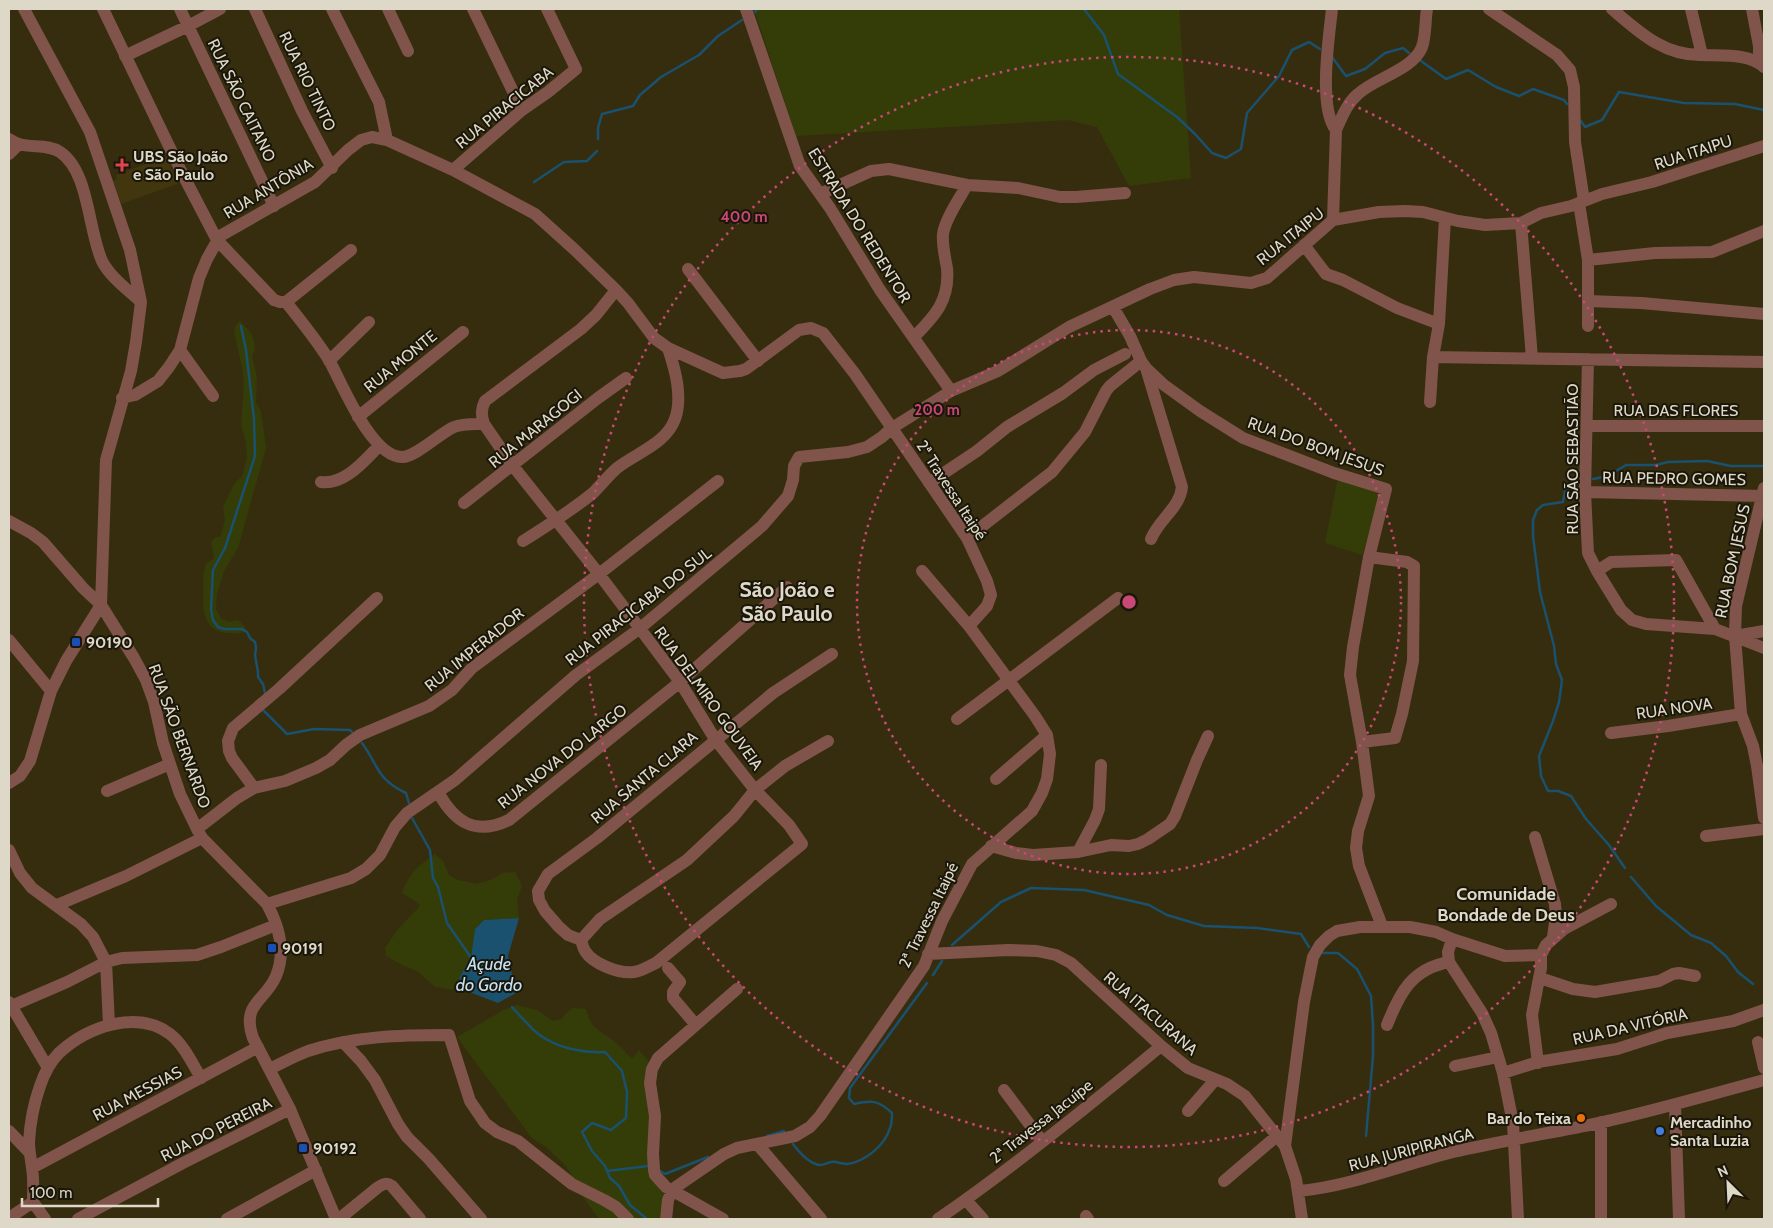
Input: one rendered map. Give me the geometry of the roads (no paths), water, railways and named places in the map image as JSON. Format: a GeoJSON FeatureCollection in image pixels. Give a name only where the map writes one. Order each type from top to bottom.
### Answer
{"type":"FeatureCollection","features":[{"type":"Feature","properties":{"kind":"street"},"geometry":{"type":"LineString","coordinates":[[9,783],[20,776],[30,761],[52,691],[66,660],[101,605],[106,460],[122,398],[131,372],[141,302],[130,250],[90,132],[24,9]]}},
{"type":"Feature","properties":{"kind":"street"},"geometry":{"type":"LineString","coordinates":[[103,9],[181,171],[217,240],[274,300],[286,302],[351,250]]}},
{"type":"Feature","properties":{"kind":"street","name":"RUA SÃO CAITANO"},"geometry":{"type":"LineString","coordinates":[[180,9],[274,206]]}},
{"type":"Feature","properties":{"kind":"street"},"geometry":{"type":"LineString","coordinates":[[125,56],[220,9]]}},
{"type":"Feature","properties":{"kind":"street","name":"RUA RIO TINTO"},"geometry":{"type":"LineString","coordinates":[[255,9],[302,110],[332,168]]}},
{"type":"Feature","properties":{"kind":"street"},"geometry":{"type":"LineString","coordinates":[[332,9],[379,102],[388,140]]}},
{"type":"Feature","properties":{"kind":"street"},"geometry":{"type":"LineString","coordinates":[[388,9],[408,51]]}},
{"type":"Feature","properties":{"kind":"street"},"geometry":{"type":"LineString","coordinates":[[473,9],[522,110]]}},
{"type":"Feature","properties":{"kind":"street","name":"RUA PIRACICABA"},"geometry":{"type":"LineString","coordinates":[[453,170],[522,110],[576,69],[547,9]]}},
{"type":"Feature","properties":{"kind":"street","name":"ESTRADA DO REDENTOR"},"geometry":{"type":"LineString","coordinates":[[746,9],[800,166],[820,194],[880,290],[951,391]]}},
{"type":"Feature","properties":{"kind":"street"},"geometry":{"type":"LineString","coordinates":[[1332,9],[1327,54],[1327,100],[1330,119],[1336,130]]}},
{"type":"Feature","properties":{"kind":"street"},"geometry":{"type":"LineString","coordinates":[[1333,220],[1336,130],[1345,111],[1357,94],[1364,88],[1399,70],[1419,53],[1422,46],[1427,9]]}},
{"type":"Feature","properties":{"kind":"street"},"geometry":{"type":"LineString","coordinates":[[1489,9],[1557,54],[1570,70],[1574,87],[1574,142],[1588,260],[1588,326]]}},
{"type":"Feature","properties":{"kind":"street"},"geometry":{"type":"LineString","coordinates":[[1612,9],[1651,41],[1678,53],[1688,55],[1744,56],[1762,65]]}},
{"type":"Feature","properties":{"kind":"street"},"geometry":{"type":"LineString","coordinates":[[1692,9],[1702,55]]}},
{"type":"Feature","properties":{"kind":"street"},"geometry":{"type":"LineString","coordinates":[[1752,9],[1762,65]]}},
{"type":"Feature","properties":{"kind":"street","name":"RUA ANTÔNIA"},"geometry":{"type":"LineString","coordinates":[[122,398],[135,395],[158,381],[180,350],[199,278],[217,240],[225,232],[316,182],[348,150],[366,138],[372,137],[388,140],[453,170],[535,214],[616,290]]}},
{"type":"Feature","properties":{"kind":"street"},"geometry":{"type":"LineString","coordinates":[[9,154],[14,142],[53,149],[69,160],[86,195],[95,241],[102,261],[107,270],[141,302]]}},
{"type":"Feature","properties":{"kind":"street","name":"RUA ITAIPU"},"geometry":{"type":"LineString","coordinates":[[892,428],[951,391],[998,371],[1069,327],[1150,289],[1174,280],[1194,277],[1250,283],[1267,278],[1333,220],[1370,213],[1405,211],[1423,212],[1444,218],[1485,225],[1520,223],[1541,213],[1602,194],[1652,182],[1764,146]]}},
{"type":"Feature","properties":{"kind":"street"},"geometry":{"type":"LineString","coordinates":[[820,194],[865,173],[880,169],[889,169],[967,185],[1018,188],[1060,197],[1125,193]]}},
{"type":"Feature","properties":{"kind":"street"},"geometry":{"type":"LineString","coordinates":[[914,338],[943,303],[948,284],[943,233],[967,185]]}},
{"type":"Feature","properties":{"kind":"street"},"geometry":{"type":"LineString","coordinates":[[1430,402],[1433,357],[1439,324],[1444,218]]}},
{"type":"Feature","properties":{"kind":"street"},"geometry":{"type":"LineString","coordinates":[[1520,223],[1532,358]]}},
{"type":"Feature","properties":{"kind":"street"},"geometry":{"type":"LineString","coordinates":[[1588,260],[1655,253],[1712,252],[1764,231]]}},
{"type":"Feature","properties":{"kind":"street"},"geometry":{"type":"LineString","coordinates":[[1304,245],[1326,274],[1343,280],[1397,308],[1439,324]]}},
{"type":"Feature","properties":{"kind":"street"},"geometry":{"type":"LineString","coordinates":[[688,269],[758,360]]}},
{"type":"Feature","properties":{"kind":"street"},"geometry":{"type":"LineString","coordinates":[[286,302],[308,329],[329,361],[358,417],[379,446],[393,455],[403,458],[430,444],[455,427],[467,424],[484,424],[482,408],[485,401],[581,329],[596,315],[616,290]]}},
{"type":"Feature","properties":{"kind":"street","name":"2ª Travessa Itaipé"},"geometry":{"type":"LineString","coordinates":[[616,290],[654,338],[668,348],[723,372],[740,371],[799,330],[811,328],[823,333],[892,428],[967,538],[987,581],[991,595],[987,606],[969,626],[1047,735],[1050,754],[1047,779],[1038,802],[1027,816],[990,846],[972,864],[942,921],[924,966],[820,1116],[810,1127],[795,1136],[737,1148],[724,1154],[672,1189]]}},
{"type":"Feature","properties":{"kind":"street"},"geometry":{"type":"LineString","coordinates":[[1588,301],[1641,302],[1764,314]]}},
{"type":"Feature","properties":{"kind":"street"},"geometry":{"type":"LineString","coordinates":[[1112,307],[1130,336],[1143,365],[1182,487],[1179,500],[1159,524],[1151,538]]}},
{"type":"Feature","properties":{"kind":"street"},"geometry":{"type":"LineString","coordinates":[[329,361],[369,322]]}},
{"type":"Feature","properties":{"kind":"street","name":"RUA MONTE"},"geometry":{"type":"LineString","coordinates":[[358,417],[464,332]]}},
{"type":"Feature","properties":{"kind":"street"},"geometry":{"type":"LineString","coordinates":[[523,541],[592,493],[616,469],[662,438],[669,429],[674,421],[678,404],[674,367],[668,348]]}},
{"type":"Feature","properties":{"kind":"street"},"geometry":{"type":"LineString","coordinates":[[180,350],[213,396]]}},
{"type":"Feature","properties":{"kind":"street"},"geometry":{"type":"LineString","coordinates":[[929,482],[977,451],[1007,426],[1063,393],[1094,370],[1125,354]]}},
{"type":"Feature","properties":{"kind":"street"},"geometry":{"type":"LineString","coordinates":[[1433,357],[1764,362]]}},
{"type":"Feature","properties":{"kind":"street","name":"RUA SÃO SEBASTIÃO"},"geometry":{"type":"LineString","coordinates":[[1588,359],[1588,426],[1585,492],[1588,553],[1596,571],[1621,610],[1632,620],[1646,624],[1715,629],[1764,648]]}},
{"type":"Feature","properties":{"kind":"street"},"geometry":{"type":"LineString","coordinates":[[967,538],[1052,472],[1085,432],[1110,386],[1143,365]]}},
{"type":"Feature","properties":{"kind":"street","name":"RUA DO BOM JESUS"},"geometry":{"type":"LineString","coordinates":[[1143,365],[1164,385],[1200,411],[1243,438],[1334,473],[1386,488],[1369,557]]}},
{"type":"Feature","properties":{"kind":"street","name":"RUA MARAGOGI"},"geometry":{"type":"LineString","coordinates":[[464,503],[626,378]]}},
{"type":"Feature","properties":{"kind":"street","name":"RUA DELMIRO GOUVEIA"},"geometry":{"type":"LineString","coordinates":[[484,424],[513,466],[599,574],[680,682],[715,740],[756,790],[790,825],[802,844],[656,963],[640,970],[632,972],[609,968],[593,959],[586,952],[581,940]]}},
{"type":"Feature","properties":{"kind":"street","name":"RUA DAS FLORES"},"geometry":{"type":"LineString","coordinates":[[1588,426],[1764,426]]}},
{"type":"Feature","properties":{"kind":"street","name":"RUA PIRACICABA DO SUL"},"geometry":{"type":"LineString","coordinates":[[267,904],[351,878],[366,869],[380,855],[395,827],[407,813],[455,780],[576,675],[639,629],[744,542],[788,496],[794,466],[799,457],[857,451],[874,443],[892,428]]}},
{"type":"Feature","properties":{"kind":"street"},"geometry":{"type":"LineString","coordinates":[[321,482],[339,480],[354,470],[379,446]]}},
{"type":"Feature","properties":{"kind":"street","name":"RUA IMPERADOR"},"geometry":{"type":"LineString","coordinates":[[57,906],[126,876],[200,833],[237,798],[254,788],[286,781],[316,768],[330,760],[360,735],[429,706],[452,690],[472,668],[599,574],[718,481]]}},
{"type":"Feature","properties":{"kind":"street","name":"RUA PEDRO GOMES"},"geometry":{"type":"LineString","coordinates":[[1585,492],[1763,492]]}},
{"type":"Feature","properties":{"kind":"street","name":"RUA BOM JESUS"},"geometry":{"type":"LineString","coordinates":[[1763,492],[1736,606],[1735,636],[1741,714],[1753,746],[1764,818]]}},
{"type":"Feature","properties":{"kind":"street","name":"RUA SÃO BERNARDO"},"geometry":{"type":"LineString","coordinates":[[9,521],[43,542],[83,588],[101,605],[146,680],[154,702],[163,743],[180,794],[200,833],[267,904],[276,925],[282,950],[276,977],[259,999],[250,1015],[250,1028],[290,1110],[337,1219]]}},
{"type":"Feature","properties":{"kind":"street"},"geometry":{"type":"LineString","coordinates":[[1362,742],[1395,738],[1409,682],[1414,645],[1414,566],[1406,562],[1369,557],[1350,675],[1369,796],[1358,831],[1356,848],[1359,866],[1382,926]]}},
{"type":"Feature","properties":{"kind":"street"},"geometry":{"type":"LineString","coordinates":[[1596,571],[1611,562],[1676,560],[1715,629]]}},
{"type":"Feature","properties":{"kind":"street"},"geometry":{"type":"LineString","coordinates":[[922,572],[969,626]]}},
{"type":"Feature","properties":{"kind":"street","name":"RUA NOVA DO LARGO"},"geometry":{"type":"LineString","coordinates":[[438,792],[452,812],[471,826],[482,828],[510,820],[680,682],[787,587]]}},
{"type":"Feature","properties":{"kind":"street"},"geometry":{"type":"LineString","coordinates":[[254,788],[232,758],[228,741],[233,728],[279,689],[377,598]]}},
{"type":"Feature","properties":{"kind":"street"},"geometry":{"type":"LineString","coordinates":[[957,719],[1118,598]]}},
{"type":"Feature","properties":{"kind":"street"},"geometry":{"type":"LineString","coordinates":[[1735,636],[1764,631]]}},
{"type":"Feature","properties":{"kind":"street"},"geometry":{"type":"LineString","coordinates":[[9,640],[52,691]]}},
{"type":"Feature","properties":{"kind":"street","name":"RUA SANTA CLARA"},"geometry":{"type":"LineString","coordinates":[[581,940],[568,935],[545,911],[539,900],[538,891],[548,874],[604,832],[786,684],[832,654]]}},
{"type":"Feature","properties":{"kind":"street","name":"RUA NOVA"},"geometry":{"type":"LineString","coordinates":[[1611,732],[1668,726],[1741,714]]}},
{"type":"Feature","properties":{"kind":"street"},"geometry":{"type":"LineString","coordinates":[[996,779],[1047,735]]}},
{"type":"Feature","properties":{"kind":"street"},"geometry":{"type":"LineString","coordinates":[[990,846],[1016,854],[1033,855],[1078,852],[1111,845],[1138,844],[1148,840],[1170,824],[1175,816],[1208,736]]}},
{"type":"Feature","properties":{"kind":"street"},"geometry":{"type":"LineString","coordinates":[[581,940],[600,919],[687,860],[734,816],[756,790],[785,766],[828,742]]}},
{"type":"Feature","properties":{"kind":"street"},"geometry":{"type":"LineString","coordinates":[[108,792],[170,764]]}},
{"type":"Feature","properties":{"kind":"street"},"geometry":{"type":"LineString","coordinates":[[1078,852],[1096,820],[1101,766]]}},
{"type":"Feature","properties":{"kind":"street"},"geometry":{"type":"LineString","coordinates":[[1706,836],[1764,829]]}},
{"type":"Feature","properties":{"kind":"street"},"geometry":{"type":"LineString","coordinates":[[1535,837],[1555,904],[1556,915],[1553,937]]}},
{"type":"Feature","properties":{"kind":"street"},"geometry":{"type":"LineString","coordinates":[[9,850],[20,873],[32,888],[81,924],[93,938],[106,962],[110,1025]]}},
{"type":"Feature","properties":{"kind":"street"},"geometry":{"type":"LineString","coordinates":[[1538,1062],[1532,1015],[1540,978],[1541,955],[1553,937],[1564,929],[1611,904]]}},
{"type":"Feature","properties":{"kind":"street"},"geometry":{"type":"LineString","coordinates":[[48,1068],[9,1005],[67,982],[106,962],[122,958],[197,955],[221,948],[276,925]]}},
{"type":"Feature","properties":{"kind":"street"},"geometry":{"type":"LineString","coordinates":[[1286,1146],[1304,1002],[1315,951],[1337,931],[1360,927],[1410,926],[1504,956],[1541,955]]}},
{"type":"Feature","properties":{"kind":"street"},"geometry":{"type":"LineString","coordinates":[[1452,939],[1448,952],[1449,962],[1482,1013],[1491,1033],[1512,1110],[1518,1219]]}},
{"type":"Feature","properties":{"kind":"street","name":"RUA ITACURANA"},"geometry":{"type":"LineString","coordinates":[[928,954],[1008,950],[1037,951],[1056,955],[1072,963],[1161,1046],[1188,1068],[1231,1086],[1245,1096],[1286,1146],[1299,1191],[1302,1219]]}},
{"type":"Feature","properties":{"kind":"street"},"geometry":{"type":"LineString","coordinates":[[1387,1025],[1398,1000],[1414,977],[1436,964],[1449,962]]}},
{"type":"Feature","properties":{"kind":"street"},"geometry":{"type":"LineString","coordinates":[[668,968],[680,982],[673,992],[673,998],[696,1025]]}},
{"type":"Feature","properties":{"kind":"street"},"geometry":{"type":"LineString","coordinates":[[1540,978],[1573,989],[1595,992],[1659,981],[1678,973],[1695,976]]}},
{"type":"Feature","properties":{"kind":"street"},"geometry":{"type":"LineString","coordinates":[[723,1219],[662,1184],[654,1170],[655,1116],[650,1076],[658,1058],[737,989]]}},
{"type":"Feature","properties":{"kind":"street","name":"RUA DA VITÓRIA"},"geometry":{"type":"LineString","coordinates":[[1503,1073],[1538,1062],[1616,1049],[1667,1033],[1733,1021],[1764,1010]]}},
{"type":"Feature","properties":{"kind":"street"},"geometry":{"type":"LineString","coordinates":[[45,1219],[33,1202],[29,1140],[40,1086],[48,1068],[58,1054],[74,1042],[110,1025],[130,1022],[147,1024],[160,1028],[170,1034],[180,1044],[200,1078]]}},
{"type":"Feature","properties":{"kind":"street"},"geometry":{"type":"LineString","coordinates":[[269,1069],[307,1052],[343,1042],[366,1038],[449,1034],[470,1101],[485,1123],[497,1132],[518,1141],[572,1184],[604,1200],[628,1219]]}},
{"type":"Feature","properties":{"kind":"street"},"geometry":{"type":"LineString","coordinates":[[343,1042],[375,1080],[407,1137],[429,1159],[481,1219]]}},
{"type":"Feature","properties":{"kind":"street"},"geometry":{"type":"LineString","coordinates":[[1758,1042],[1764,1068]]}},
{"type":"Feature","properties":{"kind":"street","name":"2ª Travessa Jacuípe"},"geometry":{"type":"LineString","coordinates":[[938,1219],[966,1200],[1102,1095],[1161,1046]]}},
{"type":"Feature","properties":{"kind":"street","name":"RUA MESSIAS"},"geometry":{"type":"LineString","coordinates":[[32,1168],[258,1047]]}},
{"type":"Feature","properties":{"kind":"street"},"geometry":{"type":"LineString","coordinates":[[1455,1066],[1498,1057]]}},
{"type":"Feature","properties":{"kind":"street"},"geometry":{"type":"LineString","coordinates":[[1188,1111],[1215,1080]]}},
{"type":"Feature","properties":{"kind":"street","name":"RUA JURIPIRANGA"},"geometry":{"type":"LineString","coordinates":[[1299,1191],[1338,1185],[1396,1167],[1455,1152],[1675,1105],[1764,1080]]}},
{"type":"Feature","properties":{"kind":"street"},"geometry":{"type":"LineString","coordinates":[[1004,1090],[1042,1141]]}},
{"type":"Feature","properties":{"kind":"street"},"geometry":{"type":"LineString","coordinates":[[1675,1105],[1679,1219]]}},
{"type":"Feature","properties":{"kind":"street","name":"RUA DO PEREIRA"},"geometry":{"type":"LineString","coordinates":[[78,1219],[183,1163],[290,1110]]}},
{"type":"Feature","properties":{"kind":"street"},"geometry":{"type":"LineString","coordinates":[[1601,1122],[1601,1219]]}},
{"type":"Feature","properties":{"kind":"street"},"geometry":{"type":"LineString","coordinates":[[9,1131],[30,1153]]}},
{"type":"Feature","properties":{"kind":"street"},"geometry":{"type":"LineString","coordinates":[[1224,1181],[1277,1136]]}},
{"type":"Feature","properties":{"kind":"street"},"geometry":{"type":"LineString","coordinates":[[758,1145],[821,1219]]}},
{"type":"Feature","properties":{"kind":"street"},"geometry":{"type":"LineString","coordinates":[[226,1219],[316,1170]]}},
{"type":"Feature","properties":{"kind":"street"},"geometry":{"type":"LineString","coordinates":[[337,1219],[382,1184],[388,1183],[420,1219]]}},
{"type":"Feature","properties":{"kind":"street"},"geometry":{"type":"LineString","coordinates":[[666,1219],[668,1200],[672,1189]]}},
{"type":"Feature","properties":{"kind":"street"},"geometry":{"type":"LineString","coordinates":[[966,1200],[983,1219]]}},
{"type":"Feature","properties":{"kind":"street"},"geometry":{"type":"LineString","coordinates":[[9,1218],[33,1202]]}},
{"type":"Feature","properties":{"kind":"water","name":"Açude do Gordo"},"geometry":{"type":"Polygon","coordinates":[[[519,918],[508,956],[516,993],[498,1003],[472,993],[459,978],[471,957],[475,929],[484,920],[519,918]]]}},
{"type":"Feature","properties":{"kind":"waterway"},"geometry":{"type":"LineString","coordinates":[[1084,9],[1104,35],[1118,74],[1177,117],[1212,153],[1226,158],[1241,149],[1247,113],[1279,76],[1292,50],[1309,42],[1320,49]]}},
{"type":"Feature","properties":{"kind":"waterway"},"geometry":{"type":"LineString","coordinates":[[598,139],[598,128],[602,114],[633,106],[640,95],[661,77],[699,55],[718,36],[742,20]]}},
{"type":"Feature","properties":{"kind":"waterway"},"geometry":{"type":"LineString","coordinates":[[1332,57],[1346,76],[1365,69],[1385,53],[1403,48],[1409,53]]}},
{"type":"Feature","properties":{"kind":"waterway"},"geometry":{"type":"LineString","coordinates":[[1421,61],[1446,79],[1468,70],[1496,87],[1519,96],[1533,89],[1564,100],[1567,104]]}},
{"type":"Feature","properties":{"kind":"waterway"},"geometry":{"type":"LineString","coordinates":[[1580,120],[1585,127],[1602,120],[1619,92],[1684,103],[1735,104],[1764,110]]}},
{"type":"Feature","properties":{"kind":"waterway"},"geometry":{"type":"LineString","coordinates":[[534,182],[564,162],[587,161],[597,151]]}},
{"type":"Feature","properties":{"kind":"waterway"},"geometry":{"type":"LineString","coordinates":[[241,326],[246,350],[254,419],[255,456],[225,548],[213,570],[211,609],[213,620],[218,627],[242,629],[255,642],[258,677],[263,684],[265,693]]}},
{"type":"Feature","properties":{"kind":"waterway"},"geometry":{"type":"LineString","coordinates":[[1593,479],[1608,476],[1626,465],[1707,461],[1731,466],[1763,466]]}},
{"type":"Feature","properties":{"kind":"waterway"},"geometry":{"type":"LineString","coordinates":[[1578,483],[1565,491],[1563,502],[1543,505],[1537,510],[1533,520],[1533,536],[1540,592],[1554,646],[1556,664],[1562,680],[1559,702],[1539,756],[1541,776],[1548,791],[1558,791],[1571,796],[1586,819],[1609,845],[1625,868]]}},
{"type":"Feature","properties":{"kind":"waterway"},"geometry":{"type":"LineString","coordinates":[[264,711],[287,734],[314,729],[350,730],[352,732]]}},
{"type":"Feature","properties":{"kind":"waterway"},"geometry":{"type":"LineString","coordinates":[[362,743],[383,777],[396,788],[406,793],[409,803]]}},
{"type":"Feature","properties":{"kind":"waterway"},"geometry":{"type":"LineString","coordinates":[[412,818],[430,850],[433,878],[438,887],[447,923],[472,959]]}},
{"type":"Feature","properties":{"kind":"waterway"},"geometry":{"type":"LineString","coordinates":[[1631,877],[1656,906],[1691,935],[1711,943],[1726,956],[1738,972],[1753,984]]}},
{"type":"Feature","properties":{"kind":"waterway"},"geometry":{"type":"LineString","coordinates":[[952,945],[1001,902],[1031,888],[1084,890],[1149,905],[1167,915],[1204,926],[1257,928],[1301,934],[1309,947]]}},
{"type":"Feature","properties":{"kind":"waterway"},"geometry":{"type":"LineString","coordinates":[[1323,953],[1338,953],[1357,969],[1371,996],[1373,1056],[1366,1136]]}},
{"type":"Feature","properties":{"kind":"waterway"},"geometry":{"type":"LineString","coordinates":[[933,975],[942,961]]}},
{"type":"Feature","properties":{"kind":"waterway"},"geometry":{"type":"LineString","coordinates":[[793,1144],[808,1160],[820,1165],[833,1162],[854,1163],[873,1152],[884,1141],[891,1126],[892,1113],[879,1103],[866,1102],[854,1104],[849,1098],[850,1088],[927,983]]}},
{"type":"Feature","properties":{"kind":"waterway"},"geometry":{"type":"LineString","coordinates":[[512,1007],[544,1038],[561,1046],[587,1052],[605,1052],[622,1071],[627,1092],[626,1118],[611,1130],[592,1123],[582,1132],[592,1151],[605,1166],[610,1178],[619,1186],[630,1205],[647,1219]]}},
{"type":"Feature","properties":{"kind":"waterway"},"geometry":{"type":"LineString","coordinates":[[767,1136],[784,1131]]}},
{"type":"Feature","properties":{"kind":"waterway"},"geometry":{"type":"LineString","coordinates":[[660,1171],[665,1174],[708,1157]]}},
{"type":"Feature","properties":{"kind":"waterway"},"geometry":{"type":"LineString","coordinates":[[607,1171],[648,1166]]}},
{"type":"Feature","properties":{"kind":"place","name":"UBS São João e São Paulo"},"geometry":{"type":"Point","coordinates":[122,165]}},
{"type":"Feature","properties":{"kind":"place","name":"90190"},"geometry":{"type":"Point","coordinates":[76,642]}},
{"type":"Feature","properties":{"kind":"place","name":"90191"},"geometry":{"type":"Point","coordinates":[272,948]}},
{"type":"Feature","properties":{"kind":"place","name":"Bar do Teixa"},"geometry":{"type":"Point","coordinates":[1581,1118]}},
{"type":"Feature","properties":{"kind":"place","name":"Mercadinho Santa Luzia"},"geometry":{"type":"Point","coordinates":[1660,1131]}},
{"type":"Feature","properties":{"kind":"place","name":"90192"},"geometry":{"type":"Point","coordinates":[303,1148]}},
{"type":"Feature","properties":{"kind":"district","name":"São João e São Paulo"},"geometry":{"type":"Point","coordinates":[787,602]}},
{"type":"Feature","properties":{"kind":"district","name":"Comunidade Bondade de Deus"},"geometry":{"type":"Point","coordinates":[1506,904]}}]}
